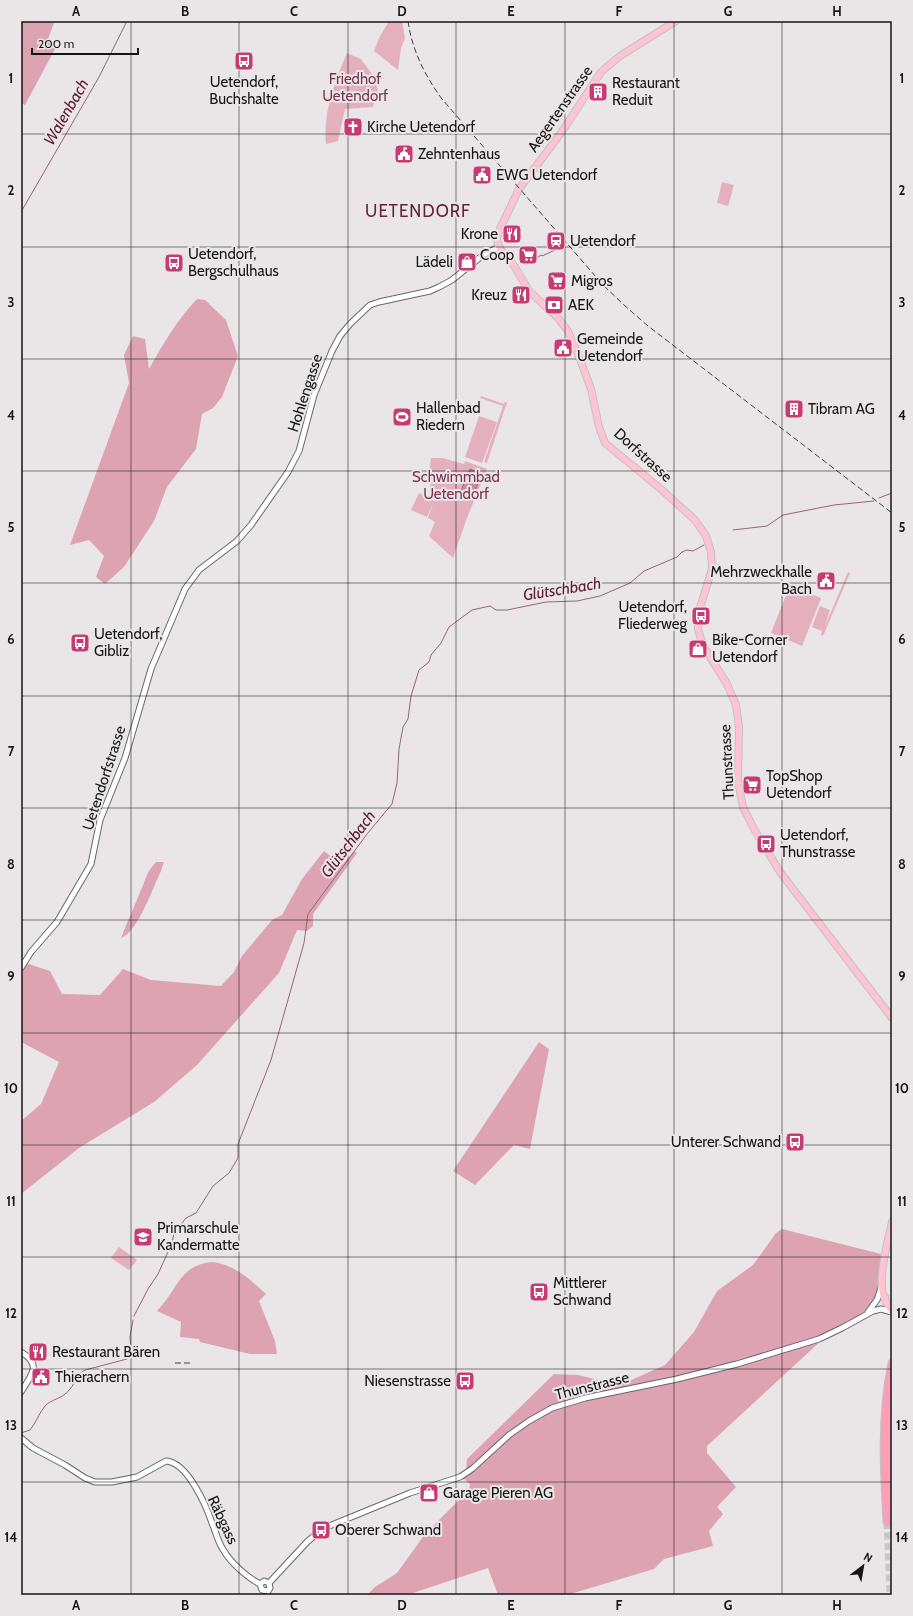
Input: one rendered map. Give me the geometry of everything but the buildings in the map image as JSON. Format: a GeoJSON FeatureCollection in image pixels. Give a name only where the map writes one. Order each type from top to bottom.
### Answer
{"type":"FeatureCollection","features":[{"type":"Feature","properties":{"kind":"highway"},"geometry":{"type":"LineString","coordinates":[[889,1521],[884,1468],[884,1428],[887,1392],[892,1363]]}},
{"type":"Feature","properties":{"kind":"highway"},"geometry":{"type":"LineString","coordinates":[[889,1521],[889,1450],[892,1394]]}},
{"type":"Feature","properties":{"kind":"main road","name":"Aegertenstrasse"},"geometry":{"type":"LineString","coordinates":[[499,247],[497,242],[498,232],[517,193],[561,133],[601,72],[620,56],[676,21]]}},
{"type":"Feature","properties":{"kind":"main road","name":"Dorfstrasse"},"geometry":{"type":"LineString","coordinates":[[499,247],[514,265],[531,293],[558,318],[568,331],[591,389],[599,427],[605,443],[655,484],[695,520],[708,541]]}},
{"type":"Feature","properties":{"kind":"main road","name":"Thunstrasse"},"geometry":{"type":"LineString","coordinates":[[708,541],[712,556],[711,572],[699,611],[698,629],[703,646],[728,684],[736,702],[738,721],[738,782],[743,807],[754,829],[780,872],[892,1018]]}},
{"type":"Feature","properties":{"kind":"main road"},"geometry":{"type":"LineString","coordinates":[[892,1222],[885,1253],[882,1287],[882,1294],[892,1312]]}},
{"type":"Feature","properties":{"kind":"main road"},"geometry":{"type":"LineString","coordinates":[[886,1301],[887,1246]]}},
{"type":"Feature","properties":{"kind":"street","name":"Hohlengasse"},"geometry":{"type":"LineString","coordinates":[[159,648],[189,581],[199,570],[237,541],[251,525],[292,466],[301,447],[313,400],[324,370],[335,343],[346,328],[374,303],[430,291],[439,287],[452,280],[481,256],[499,247]]}},
{"type":"Feature","properties":{"kind":"street","name":"Uetendorfstrasse"},"geometry":{"type":"LineString","coordinates":[[21,968],[31,952],[56,922],[91,864],[100,820],[125,758],[151,669],[159,648]]}},
{"type":"Feature","properties":{"kind":"street","name":"Thunstrasse"},"geometry":{"type":"LineString","coordinates":[[867,1313],[875,1305],[882,1287]]}},
{"type":"Feature","properties":{"kind":"street","name":"Thunstrasse"},"geometry":{"type":"LineString","coordinates":[[875,1305],[886,1301]]}},
{"type":"Feature","properties":{"kind":"street","name":"Thunstrasse"},"geometry":{"type":"LineString","coordinates":[[873,1311],[886,1301]]}},
{"type":"Feature","properties":{"kind":"street","name":"Thunstrasse"},"geometry":{"type":"LineString","coordinates":[[269,1582],[307,1542],[322,1529],[410,1493],[460,1477],[472,1469],[514,1431],[552,1408],[585,1398],[687,1377],[758,1358],[819,1339],[842,1328],[867,1313],[881,1309],[892,1312]]}},
{"type":"Feature","properties":{"kind":"street"},"geometry":{"type":"LineString","coordinates":[[21,1352],[30,1358],[34,1363],[32,1373],[21,1392]]}},
{"type":"Feature","properties":{"kind":"street","name":"Räbgass"},"geometry":{"type":"LineString","coordinates":[[21,1438],[33,1448],[65,1464],[85,1478],[95,1482],[112,1482],[137,1477],[163,1462],[170,1462],[179,1467],[190,1479],[208,1514],[224,1552],[248,1576],[260,1584],[262,1590],[269,1593]]}},
{"type":"Feature","properties":{"kind":"street"},"geometry":{"type":"LineString","coordinates":[[260,1584],[264,1581],[269,1582],[269,1593]]}},
{"type":"Feature","properties":{"kind":"green space"},"geometry":{"type":"Polygon","coordinates":[[[389,21],[402,21],[405,38],[401,48],[398,70],[374,51],[379,38],[389,21]]]}},
{"type":"Feature","properties":{"kind":"green space","name":"Friedhof Uetendorf"},"geometry":{"type":"Polygon","coordinates":[[[347,53],[361,59],[372,74],[378,90],[373,107],[345,109],[338,141],[326,144],[326,120],[328,109],[334,86],[347,53]]]}},
{"type":"Feature","properties":{"kind":"green space"},"geometry":{"type":"Polygon","coordinates":[[[722,182],[734,185],[728,206],[717,203],[722,182]]]}},
{"type":"Feature","properties":{"kind":"green space"},"geometry":{"type":"Polygon","coordinates":[[[481,396],[504,404],[507,402],[487,463],[484,462],[503,406],[480,398],[481,396]]]}},
{"type":"Feature","properties":{"kind":"green space"},"geometry":{"type":"Polygon","coordinates":[[[479,416],[497,422],[482,463],[465,457],[479,416]]]}},
{"type":"Feature","properties":{"kind":"green space","name":"Schwimmbad Uetendorf"},"geometry":{"type":"Polygon","coordinates":[[[431,458],[442,458],[464,464],[465,461],[487,469],[453,558],[429,536],[435,522],[428,518],[433,504],[427,517],[411,510],[419,493],[435,501],[437,496],[431,493],[429,473],[431,458]]]}},
{"type":"Feature","properties":{"kind":"green space"},"geometry":{"type":"Polygon","coordinates":[[[848,572],[850,573],[823,636],[821,635],[822,631],[812,627],[820,606],[830,610],[825,626],[848,572]]]}},
{"type":"Feature","properties":{"kind":"green space"},"geometry":{"type":"Polygon","coordinates":[[[790,585],[821,598],[802,646],[771,633],[790,585]]]}},
{"type":"Feature","properties":{"kind":"green space"},"geometry":{"type":"Polygon","coordinates":[[[119,1247],[137,1260],[129,1270],[111,1258],[119,1247]]]}},
{"type":"Feature","properties":{"kind":"shaded area"},"geometry":{"type":"Polygon","coordinates":[[[21,21],[44,21],[54,23],[48,39],[55,49],[25,105],[21,103],[21,21]]]}},
{"type":"Feature","properties":{"kind":"shaded area"},"geometry":{"type":"Polygon","coordinates":[[[197,299],[205,300],[226,320],[238,356],[222,397],[213,408],[202,414],[196,449],[167,487],[154,521],[124,567],[105,584],[96,577],[104,556],[89,540],[70,545],[129,383],[124,355],[133,336],[145,339],[149,369],[165,341],[197,299]]]}},
{"type":"Feature","properties":{"kind":"shaded area"},"geometry":{"type":"Polygon","coordinates":[[[470,469],[482,474],[472,498],[460,493],[470,469]]]}},
{"type":"Feature","properties":{"kind":"shaded area"},"geometry":{"type":"Polygon","coordinates":[[[324,851],[342,865],[354,851],[357,853],[313,914],[313,926],[307,931],[297,930],[279,973],[197,1065],[154,1102],[79,1148],[21,1194],[21,1121],[41,1104],[59,1062],[21,1042],[21,976],[26,963],[50,971],[62,994],[100,995],[123,969],[151,980],[221,986],[234,972],[242,956],[272,920],[282,915],[302,879],[324,851]]]}},
{"type":"Feature","properties":{"kind":"shaded area"},"geometry":{"type":"Polygon","coordinates":[[[156,862],[164,862],[149,898],[133,927],[121,938],[146,876],[156,862]]]}},
{"type":"Feature","properties":{"kind":"shaded area"},"geometry":{"type":"Polygon","coordinates":[[[539,1042],[549,1049],[530,1149],[514,1145],[475,1185],[453,1171],[539,1042]]]}},
{"type":"Feature","properties":{"kind":"shaded area"},"geometry":{"type":"Polygon","coordinates":[[[782,1229],[881,1254],[879,1292],[871,1305],[856,1318],[830,1332],[823,1334],[823,1339],[707,1446],[707,1453],[736,1487],[717,1507],[723,1514],[709,1531],[713,1546],[664,1559],[654,1569],[567,1595],[498,1595],[488,1568],[407,1595],[367,1595],[375,1587],[397,1573],[425,1534],[469,1490],[470,1484],[463,1478],[466,1474],[467,1459],[554,1374],[578,1375],[620,1385],[665,1365],[694,1332],[717,1291],[753,1265],[776,1233],[782,1229]]]}},
{"type":"Feature","properties":{"kind":"shaded area"},"geometry":{"type":"Polygon","coordinates":[[[212,1262],[220,1263],[241,1273],[266,1294],[259,1301],[275,1341],[277,1354],[250,1354],[200,1342],[199,1339],[180,1337],[181,1322],[157,1311],[185,1274],[192,1268],[201,1264],[212,1262]]]}},
{"type":"Feature","properties":{"kind":"waterway","name":"Walenbach"},"geometry":{"type":"LineString","coordinates":[[21,212],[99,77],[127,21]]}},
{"type":"Feature","properties":{"kind":"waterway"},"geometry":{"type":"LineString","coordinates":[[528,264],[541,255],[542,256],[555,250]]}},
{"type":"Feature","properties":{"kind":"waterway","name":"Glütschbach"},"geometry":{"type":"LineString","coordinates":[[879,498],[892,493]]}},
{"type":"Feature","properties":{"kind":"waterway","name":"Glütschbach"},"geometry":{"type":"LineString","coordinates":[[733,530],[767,526],[783,515],[834,505],[874,501]]}},
{"type":"Feature","properties":{"kind":"waterway","name":"Glütschbach"},"geometry":{"type":"LineString","coordinates":[[134,1316],[148,1289],[158,1274],[172,1243],[174,1233],[186,1218],[196,1213],[213,1186],[229,1173],[238,1158],[238,1144],[271,1060],[304,943],[308,914],[367,834],[392,804],[397,783],[399,749],[403,727],[408,719],[411,696],[419,670],[429,662],[431,655],[441,643],[449,627],[472,610],[490,606],[496,610],[507,610],[546,602],[577,601],[600,596],[630,583],[644,571],[677,557],[682,552],[687,550],[693,551],[704,545]]}},
{"type":"Feature","properties":{"kind":"waterway","name":"Glütschbach"},"geometry":{"type":"LineString","coordinates":[[21,1433],[30,1430],[45,1406],[67,1392],[82,1372],[127,1359],[131,1350],[130,1337],[133,1320]]}},
{"type":"Feature","properties":{"kind":"tunnel"},"geometry":{"type":"LineString","coordinates":[[887,1522],[890,1595]]}},
{"type":"Feature","properties":{"kind":"railway"},"geometry":{"type":"LineString","coordinates":[[408,21],[420,62],[442,99],[603,285],[648,326],[892,513]]}},
{"type":"Feature","properties":{"kind":"railway"},"geometry":{"type":"LineString","coordinates":[[175,1363],[193,1363]]}},
{"type":"Feature","properties":{"kind":"place","name":"Uetendorf, Buchshalte"},"geometry":{"type":"Point","coordinates":[244,61]}},
{"type":"Feature","properties":{"kind":"place","name":"Restaurant Reduit"},"geometry":{"type":"Point","coordinates":[598,92]}},
{"type":"Feature","properties":{"kind":"place","name":"Kirche Uetendorf"},"geometry":{"type":"Point","coordinates":[353,127]}},
{"type":"Feature","properties":{"kind":"place","name":"Zehntenhaus"},"geometry":{"type":"Point","coordinates":[404,154]}},
{"type":"Feature","properties":{"kind":"place","name":"EWG Uetendorf"},"geometry":{"type":"Point","coordinates":[482,175]}},
{"type":"Feature","properties":{"kind":"place","name":"Krone"},"geometry":{"type":"Point","coordinates":[512,234]}},
{"type":"Feature","properties":{"kind":"place","name":"Uetendorf"},"geometry":{"type":"Point","coordinates":[556,241]}},
{"type":"Feature","properties":{"kind":"place","name":"Coop"},"geometry":{"type":"Point","coordinates":[528,255]}},
{"type":"Feature","properties":{"kind":"place","name":"Lädeli"},"geometry":{"type":"Point","coordinates":[467,262]}},
{"type":"Feature","properties":{"kind":"place","name":"Uetendorf, Bergschulhaus"},"geometry":{"type":"Point","coordinates":[174,263]}},
{"type":"Feature","properties":{"kind":"place","name":"Migros"},"geometry":{"type":"Point","coordinates":[557,281]}},
{"type":"Feature","properties":{"kind":"place","name":"Kreuz"},"geometry":{"type":"Point","coordinates":[521,295]}},
{"type":"Feature","properties":{"kind":"place","name":"AEK"},"geometry":{"type":"Point","coordinates":[554,305]}},
{"type":"Feature","properties":{"kind":"place","name":"Gemeinde Uetendorf"},"geometry":{"type":"Point","coordinates":[563,348]}},
{"type":"Feature","properties":{"kind":"place","name":"Tibram AG"},"geometry":{"type":"Point","coordinates":[794,409]}},
{"type":"Feature","properties":{"kind":"place","name":"Hallenbad Riedern"},"geometry":{"type":"Point","coordinates":[402,417]}},
{"type":"Feature","properties":{"kind":"place","name":"Mehrzweckhalle Bach"},"geometry":{"type":"Point","coordinates":[826,581]}},
{"type":"Feature","properties":{"kind":"place","name":"Uetendorf, Fliederweg"},"geometry":{"type":"Point","coordinates":[701,616]}},
{"type":"Feature","properties":{"kind":"place","name":"Uetendorf, Gibliz"},"geometry":{"type":"Point","coordinates":[80,643]}},
{"type":"Feature","properties":{"kind":"place","name":"Bike-Corner Uetendorf"},"geometry":{"type":"Point","coordinates":[698,649]}},
{"type":"Feature","properties":{"kind":"place","name":"TopShop Uetendorf"},"geometry":{"type":"Point","coordinates":[752,785]}},
{"type":"Feature","properties":{"kind":"place","name":"Uetendorf, Thunstrasse"},"geometry":{"type":"Point","coordinates":[766,844]}},
{"type":"Feature","properties":{"kind":"place","name":"Unterer Schwand"},"geometry":{"type":"Point","coordinates":[795,1142]}},
{"type":"Feature","properties":{"kind":"place","name":"Primarschule Kandermatte"},"geometry":{"type":"Point","coordinates":[143,1237]}},
{"type":"Feature","properties":{"kind":"place","name":"Mittlerer Schwand"},"geometry":{"type":"Point","coordinates":[539,1292]}},
{"type":"Feature","properties":{"kind":"place","name":"Restaurant Bären"},"geometry":{"type":"Point","coordinates":[38,1352]}},
{"type":"Feature","properties":{"kind":"place","name":"Thierachern"},"geometry":{"type":"Point","coordinates":[41,1377]}},
{"type":"Feature","properties":{"kind":"place","name":"Niesenstrasse"},"geometry":{"type":"Point","coordinates":[465,1381]}},
{"type":"Feature","properties":{"kind":"place","name":"Garage Pieren AG"},"geometry":{"type":"Point","coordinates":[429,1493]}},
{"type":"Feature","properties":{"kind":"place","name":"Oberer Schwand"},"geometry":{"type":"Point","coordinates":[321,1530]}},
{"type":"Feature","properties":{"kind":"district","name":"UETENDORF"},"geometry":{"type":"Point","coordinates":[418,211]}}]}
